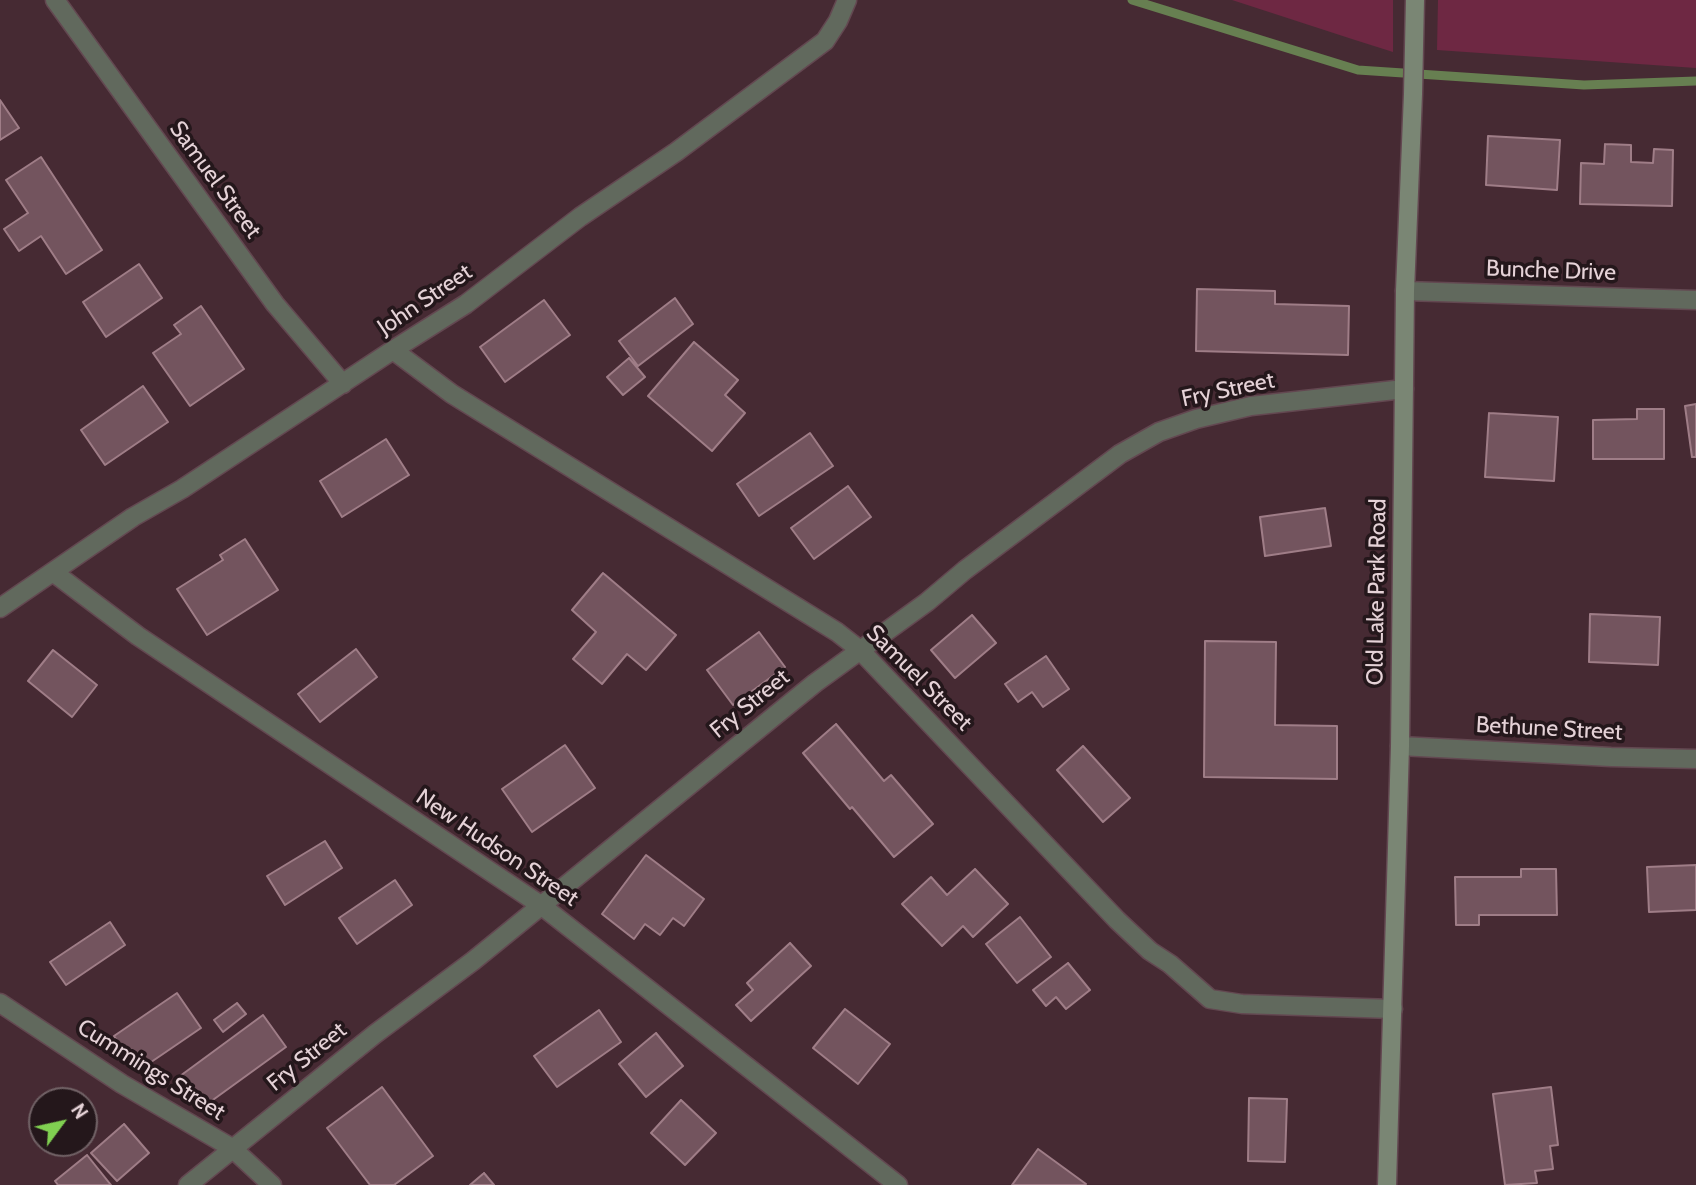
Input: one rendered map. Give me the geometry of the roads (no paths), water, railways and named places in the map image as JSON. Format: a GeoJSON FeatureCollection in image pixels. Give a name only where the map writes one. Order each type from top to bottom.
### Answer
{"type":"FeatureCollection","features":[{"type":"Feature","properties":{"kind":"street","name":"Samuel Street"},"geometry":{"type":"LineString","coordinates":[[55,0],[275,304],[343,384]]}},
{"type":"Feature","properties":{"kind":"street","name":"John Street"},"geometry":{"type":"LineString","coordinates":[[0,608],[133,517],[194,481],[466,304],[580,217],[676,152],[825,41],[847,0]]}},
{"type":"Feature","properties":{"kind":"street","name":"Old Lake Park Road"},"geometry":{"type":"LineString","coordinates":[[1387,1185],[1399,746],[1405,291],[1415,0]]}},
{"type":"Feature","properties":{"kind":"street","name":"Bunche Drive"},"geometry":{"type":"LineString","coordinates":[[1405,291],[1696,300]]}},
{"type":"Feature","properties":{"kind":"street","name":"Samuel Street"},"geometry":{"type":"LineString","coordinates":[[393,350],[452,394],[837,632],[860,650],[1117,920],[1150,951],[1170,964],[1210,999],[1242,1004],[1392,1009]]}},
{"type":"Feature","properties":{"kind":"street","name":"Fry Street"},"geometry":{"type":"LineString","coordinates":[[188,1185],[375,1034],[542,906],[815,683],[927,602],[965,570],[1120,454],[1159,432],[1196,419],[1251,407],[1404,389]]}},
{"type":"Feature","properties":{"kind":"street","name":"New Hudson Street"},"geometry":{"type":"LineString","coordinates":[[53,572],[138,636],[542,906],[898,1185]]}},
{"type":"Feature","properties":{"kind":"street","name":"Bethune Street"},"geometry":{"type":"LineString","coordinates":[[1399,746],[1696,759]]}},
{"type":"Feature","properties":{"kind":"street","name":"Cummings Street"},"geometry":{"type":"LineString","coordinates":[[0,1003],[122,1084],[232,1149],[272,1185]]}},
{"type":"Feature","properties":{"kind":"waterway"},"geometry":{"type":"LineString","coordinates":[[1132,0],[1358,70],[1584,85],[1696,81]]}}]}
